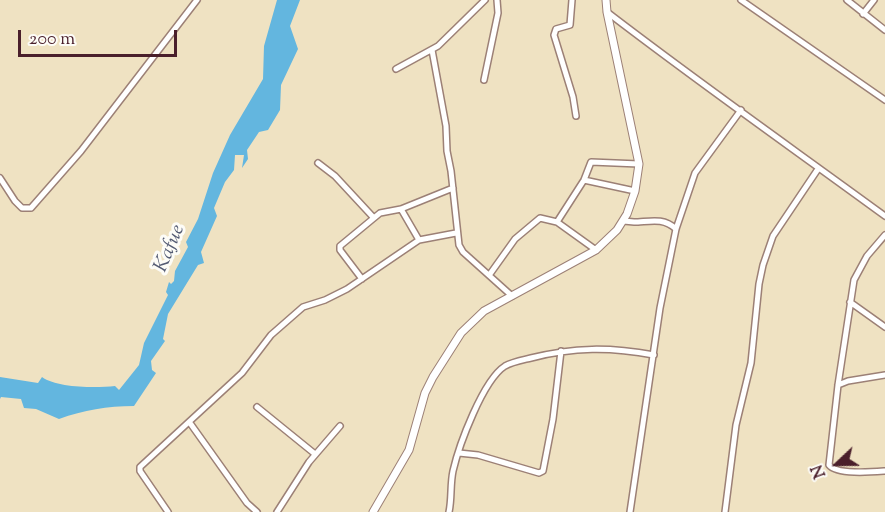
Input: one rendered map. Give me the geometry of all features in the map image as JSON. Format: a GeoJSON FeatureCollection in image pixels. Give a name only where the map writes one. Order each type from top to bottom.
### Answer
{"type":"FeatureCollection","features":[{"type":"Feature","properties":{"kind":"street"},"geometry":{"type":"LineString","coordinates":[[0,178],[22,208],[31,208],[81,151],[197,0]]}},
{"type":"Feature","properties":{"kind":"street"},"geometry":{"type":"LineString","coordinates":[[396,69],[432,50],[456,30],[484,0]]}},
{"type":"Feature","properties":{"kind":"street"},"geometry":{"type":"LineString","coordinates":[[484,80],[498,13],[497,0]]}},
{"type":"Feature","properties":{"kind":"street"},"geometry":{"type":"LineString","coordinates":[[572,0],[570,25],[556,29],[554,35],[573,97],[576,116]]}},
{"type":"Feature","properties":{"kind":"street"},"geometry":{"type":"LineString","coordinates":[[373,512],[409,450],[425,393],[444,356],[461,333],[476,317],[597,250],[623,221],[635,191],[639,164],[606,0]]}},
{"type":"Feature","properties":{"kind":"street"},"geometry":{"type":"LineString","coordinates":[[741,0],[885,100]]}},
{"type":"Feature","properties":{"kind":"street"},"geometry":{"type":"LineString","coordinates":[[847,0],[885,30]]}},
{"type":"Feature","properties":{"kind":"street"},"geometry":{"type":"LineString","coordinates":[[863,14],[874,0]]}},
{"type":"Feature","properties":{"kind":"street"},"geometry":{"type":"LineString","coordinates":[[607,12],[691,76],[885,216]]}},
{"type":"Feature","properties":{"kind":"street"},"geometry":{"type":"LineString","coordinates":[[432,50],[444,116],[459,244],[464,252],[512,296]]}},
{"type":"Feature","properties":{"kind":"street"},"geometry":{"type":"LineString","coordinates":[[630,512],[660,308],[676,229],[695,173],[741,110]]}},
{"type":"Feature","properties":{"kind":"street"},"geometry":{"type":"LineString","coordinates":[[557,222],[584,180],[592,161],[639,164]]}},
{"type":"Feature","properties":{"kind":"street"},"geometry":{"type":"LineString","coordinates":[[318,163],[335,176],[373,217]]}},
{"type":"Feature","properties":{"kind":"street"},"geometry":{"type":"LineString","coordinates":[[725,512],[736,424],[752,363],[759,284],[763,265],[773,236],[818,169]]}},
{"type":"Feature","properties":{"kind":"street"},"geometry":{"type":"LineString","coordinates":[[584,180],[635,191]]}},
{"type":"Feature","properties":{"kind":"street"},"geometry":{"type":"LineString","coordinates":[[362,279],[340,248],[373,217],[453,188]]}},
{"type":"Feature","properties":{"kind":"street"},"geometry":{"type":"LineString","coordinates":[[400,209],[419,240]]}},
{"type":"Feature","properties":{"kind":"street"},"geometry":{"type":"LineString","coordinates":[[490,274],[515,239],[542,218],[557,222],[597,250]]}},
{"type":"Feature","properties":{"kind":"street"},"geometry":{"type":"LineString","coordinates":[[623,221],[653,220],[669,223],[676,229]]}},
{"type":"Feature","properties":{"kind":"street"},"geometry":{"type":"LineString","coordinates":[[168,512],[140,471],[140,467],[242,373],[259,350],[286,321],[303,307],[342,292],[419,240],[456,233]]}},
{"type":"Feature","properties":{"kind":"street"},"geometry":{"type":"LineString","coordinates":[[885,235],[858,270],[850,302],[829,465],[834,470],[848,472],[885,471]]}},
{"type":"Feature","properties":{"kind":"street"},"geometry":{"type":"LineString","coordinates":[[850,302],[885,327]]}},
{"type":"Feature","properties":{"kind":"street"},"geometry":{"type":"LineString","coordinates":[[449,512],[452,498],[452,476],[476,408],[496,375],[504,367],[561,351],[585,349],[654,354]]}},
{"type":"Feature","properties":{"kind":"street"},"geometry":{"type":"LineString","coordinates":[[459,453],[478,455],[539,473],[543,471],[553,418],[561,351]]}},
{"type":"Feature","properties":{"kind":"street"},"geometry":{"type":"LineString","coordinates":[[838,385],[848,381],[885,375]]}},
{"type":"Feature","properties":{"kind":"street"},"geometry":{"type":"LineString","coordinates":[[256,407],[315,454]]}},
{"type":"Feature","properties":{"kind":"street"},"geometry":{"type":"LineString","coordinates":[[190,423],[247,503],[256,512]]}},
{"type":"Feature","properties":{"kind":"street"},"geometry":{"type":"LineString","coordinates":[[278,512],[292,486],[315,454],[340,426]]}},
{"type":"Feature","properties":{"kind":"water"},"geometry":{"type":"Polygon","coordinates":[[[277,0],[300,0],[290,26],[298,49],[281,85],[280,110],[268,130],[259,132],[247,150],[248,159],[242,168],[244,155],[235,155],[234,170],[225,182],[214,208],[217,216],[201,252],[204,263],[198,265],[168,314],[163,339],[165,341],[151,361],[152,370],[156,373],[134,406],[96,409],[59,419],[36,409],[24,408],[21,399],[1,397],[0,399],[0,377],[38,383],[42,377],[67,385],[115,386],[119,390],[139,365],[144,343],[168,295],[166,292],[169,282],[171,284],[174,281],[175,271],[188,247],[186,242],[198,219],[213,173],[230,135],[263,79],[264,46],[277,0]]]}},
{"type":"Feature","properties":{"kind":"water label","name":"Kafue"},"geometry":{"type":"Point","coordinates":[171,249]}}]}
